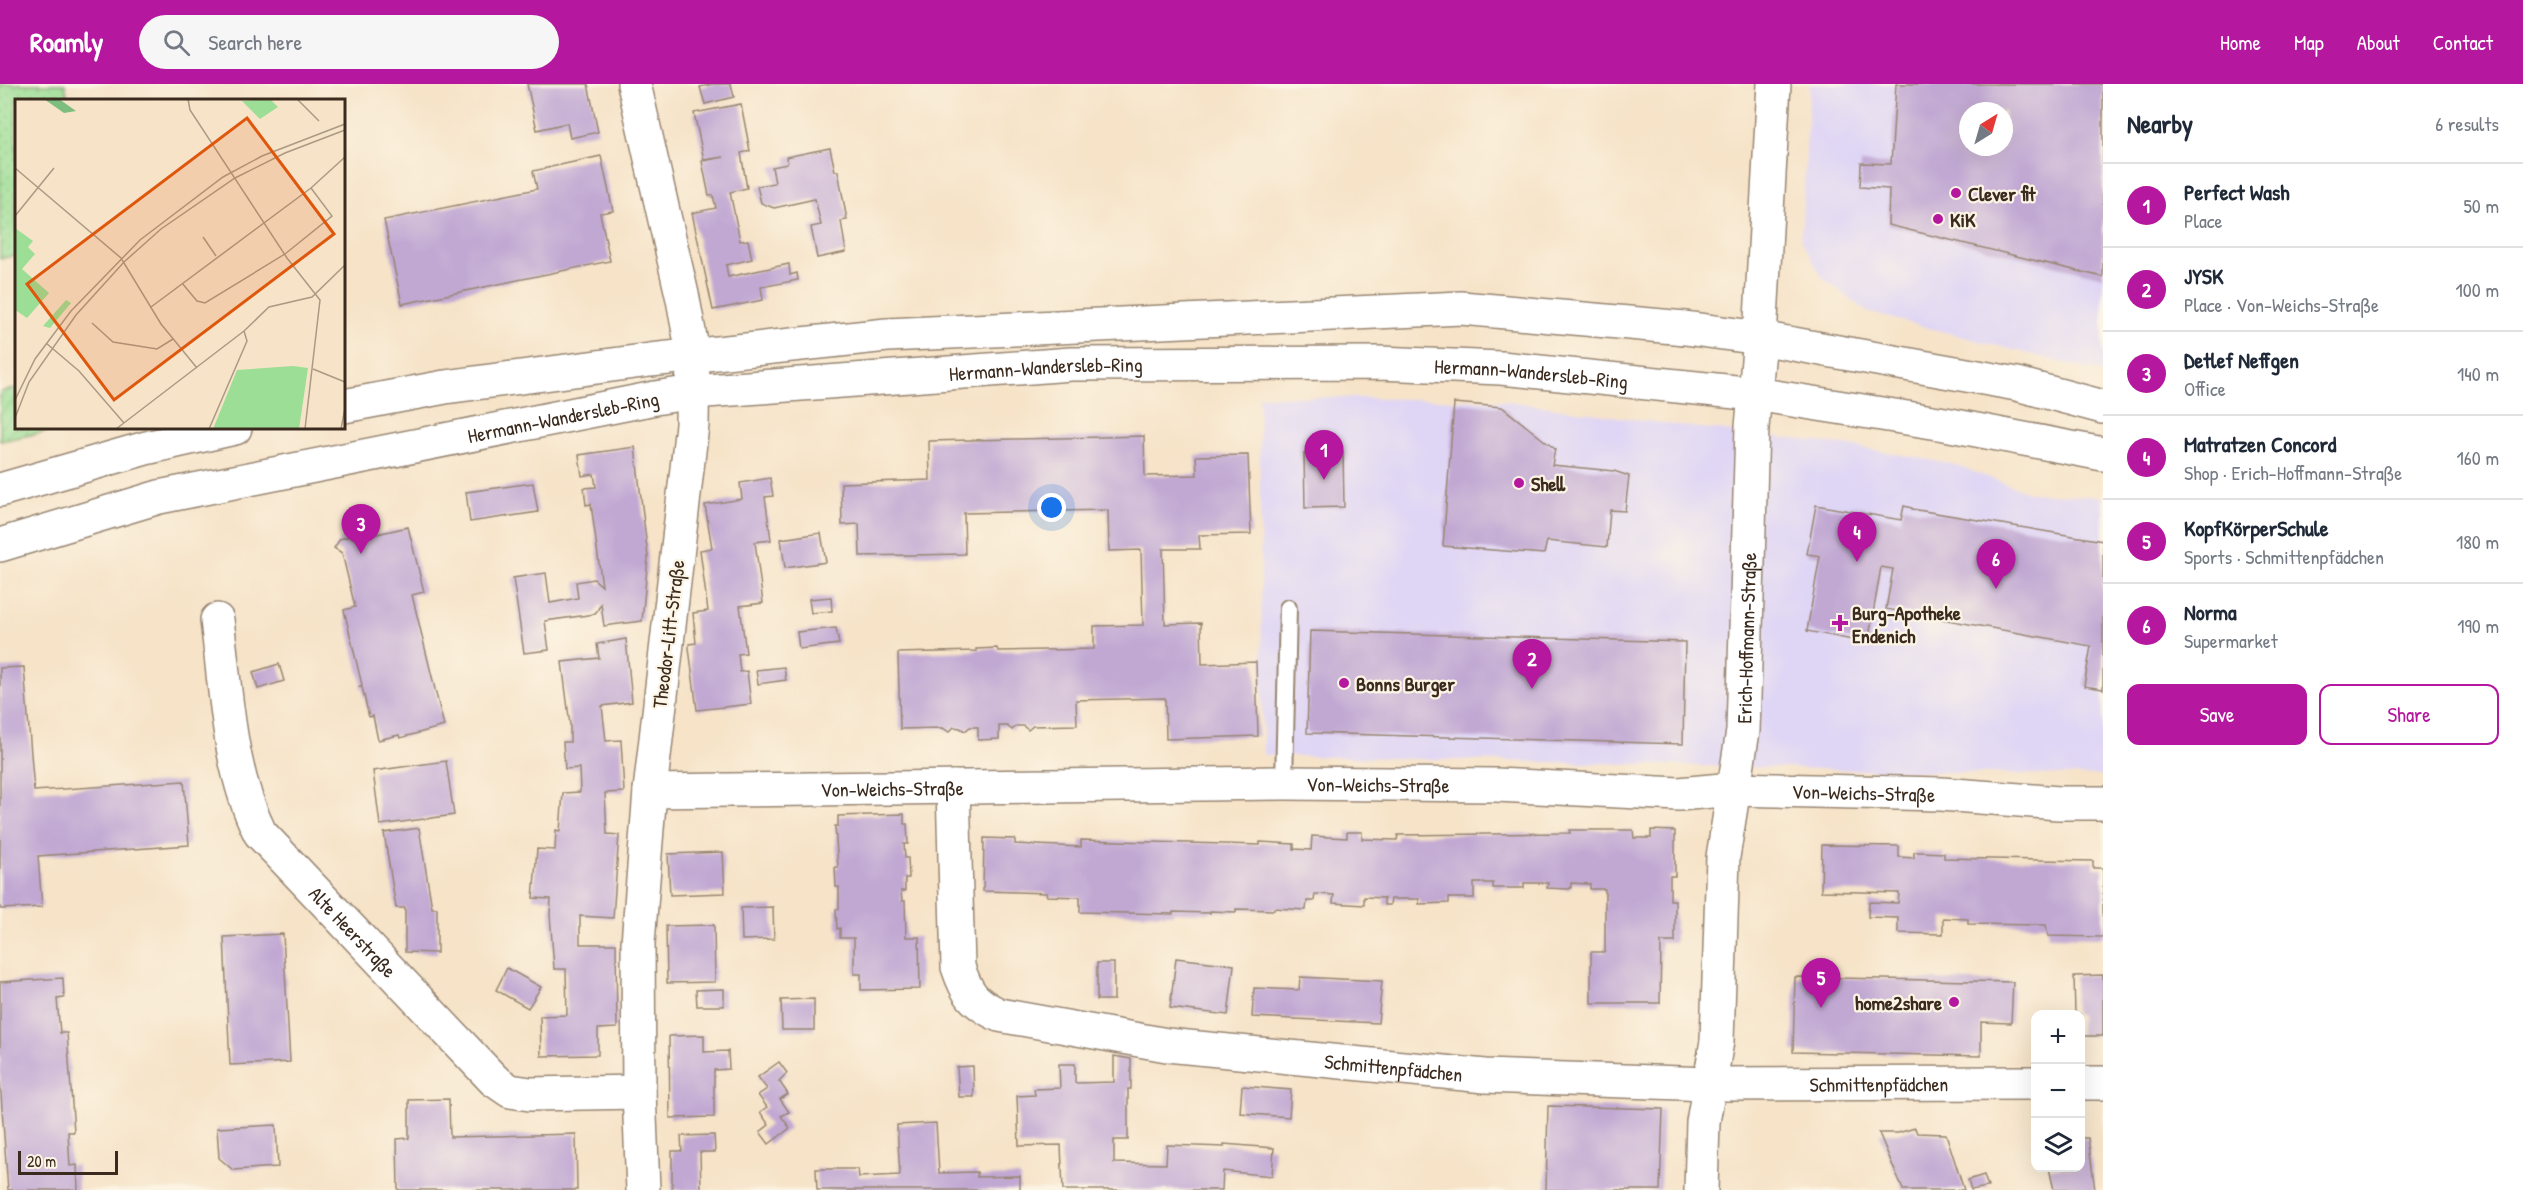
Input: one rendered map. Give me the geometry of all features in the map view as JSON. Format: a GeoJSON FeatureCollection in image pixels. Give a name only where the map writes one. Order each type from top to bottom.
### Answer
{"type":"FeatureCollection","features":[{"type":"Feature","properties":{"kind":"street","name":"Theodor-Litt-Straße"},"geometry":{"type":"LineString","coordinates":[[634,84],[683,299],[693,354],[692,425],[650,791],[638,943],[639,1092],[643,1190]]}},
{"type":"Feature","properties":{"kind":"street","name":"Erich-Hoffmann-Straße"},"geometry":{"type":"LineString","coordinates":[[1701,1190],[1703,1122],[1717,1041],[1723,857],[1743,731],[1747,550],[1774,84]]}},
{"type":"Feature","properties":{"kind":"street","name":"Hermann-Wandersleb-Ring"},"geometry":{"type":"LineString","coordinates":[[345,406],[445,387],[693,354],[887,334],[1461,308],[1685,328],[1760,338],[2017,384],[2103,407]]}},
{"type":"Feature","properties":{"kind":"street","name":"Hermann-Wandersleb-Ring"},"geometry":{"type":"LineString","coordinates":[[0,545],[159,497],[513,425],[693,392],[1071,364],[1379,363],[1501,368],[1755,394],[1945,424],[2103,454]]}},
{"type":"Feature","properties":{"kind":"street"},"geometry":{"type":"LineString","coordinates":[[0,490],[146,448],[231,429]]}},
{"type":"Feature","properties":{"kind":"street","name":"Alte Heerstraße"},"geometry":{"type":"LineString","coordinates":[[217,620],[238,776],[248,807],[260,832],[494,1080],[510,1091],[530,1094],[639,1092]]}},
{"type":"Feature","properties":{"kind":"street","name":"Von-Weichs-Straße"},"geometry":{"type":"LineString","coordinates":[[650,791],[1284,783],[1496,785],[1679,794],[1733,789],[1941,794],[2060,803],[2103,803]]}},
{"type":"Feature","properties":{"kind":"street","name":"Schmittenpfädchen"},"geometry":{"type":"LineString","coordinates":[[953,787],[958,967],[966,991],[981,1006],[999,1015],[1167,1046],[1485,1076],[1710,1084],[2031,1083]]}},
{"type":"Feature","properties":{"kind":"street"},"geometry":{"type":"LineString","coordinates":[[2085,1083],[2103,1083]]}},
{"type":"Feature","properties":{"kind":"lane"},"geometry":{"type":"LineString","coordinates":[[1284,783],[1288,608]]}},
{"type":"Feature","properties":{"kind":"shaded area"},"geometry":{"type":"Polygon","coordinates":[[[1810,84],[2103,84],[2103,373],[1867,312],[1822,277],[1801,240],[1810,84]]]}},
{"type":"Feature","properties":{"kind":"shaded area"},"geometry":{"type":"Polygon","coordinates":[[[1259,396],[1506,401],[1675,425],[1851,446],[1952,464],[2031,493],[2103,497],[2103,776],[1263,755],[1259,396]]]}},
{"type":"Feature","properties":{"kind":"green space"},"geometry":{"type":"Polygon","coordinates":[[[0,84],[65,84],[68,99],[15,99],[15,255],[0,259],[0,84]]]}},
{"type":"Feature","properties":{"kind":"green space"},"geometry":{"type":"Polygon","coordinates":[[[15,388],[15,429],[59,429],[0,441],[0,392],[15,388]]]}},
{"type":"Feature","properties":{"kind":"building"},"geometry":{"type":"Polygon","coordinates":[[[527,84],[588,84],[598,132],[570,138],[567,123],[537,130],[527,84]]]}},
{"type":"Feature","properties":{"kind":"building"},"geometry":{"type":"Polygon","coordinates":[[[731,84],[734,97],[705,104],[700,87],[731,84]]]}},
{"type":"Feature","properties":{"kind":"building"},"geometry":{"type":"Polygon","coordinates":[[[1896,84],[2103,84],[2103,277],[1888,225],[1889,189],[1860,187],[1861,163],[1891,164],[1896,84]]]}},
{"type":"Feature","properties":{"kind":"building"},"geometry":{"type":"Polygon","coordinates":[[[741,104],[750,151],[741,153],[747,188],[730,192],[740,241],[748,240],[752,259],[726,265],[728,277],[789,264],[790,275],[797,273],[798,280],[761,287],[763,300],[713,310],[692,213],[716,208],[713,195],[709,196],[702,161],[724,157],[704,160],[694,113],[741,104]]]}},
{"type":"Feature","properties":{"kind":"building"},"geometry":{"type":"Polygon","coordinates":[[[830,148],[835,171],[838,171],[847,220],[841,221],[846,252],[817,258],[811,227],[821,225],[815,199],[774,208],[761,203],[757,186],[775,183],[772,167],[787,164],[786,157],[830,148]]]}},
{"type":"Feature","properties":{"kind":"building"},"geometry":{"type":"Polygon","coordinates":[[[601,156],[613,211],[600,213],[610,261],[402,304],[384,220],[537,189],[533,171],[601,156]]]}},
{"type":"Feature","properties":{"kind":"building"},"geometry":{"type":"Polygon","coordinates":[[[1454,403],[1502,407],[1555,449],[1552,465],[1614,471],[1629,476],[1625,511],[1610,510],[1607,547],[1547,541],[1544,554],[1443,546],[1454,403]]]}},
{"type":"Feature","properties":{"kind":"building"},"geometry":{"type":"Polygon","coordinates":[[[1144,436],[1145,476],[1197,475],[1196,456],[1248,455],[1251,534],[1199,535],[1200,549],[1163,549],[1165,624],[1201,623],[1202,664],[1256,662],[1258,736],[1166,739],[1165,698],[1076,700],[1077,725],[1033,726],[1028,730],[1023,726],[1016,726],[1012,730],[1007,726],[999,726],[999,739],[978,740],[978,727],[970,727],[965,731],[954,727],[949,732],[943,728],[900,729],[898,653],[976,651],[976,649],[997,648],[998,651],[1094,649],[1094,626],[1143,625],[1141,550],[1109,551],[1108,510],[964,513],[965,554],[860,556],[859,524],[842,525],[841,483],[930,480],[929,441],[1144,436]]]}},
{"type":"Feature","properties":{"kind":"building"},"geometry":{"type":"Polygon","coordinates":[[[635,447],[648,557],[642,621],[604,626],[601,604],[595,614],[545,621],[549,650],[524,653],[513,578],[546,573],[550,603],[578,598],[576,582],[594,579],[602,586],[591,504],[586,505],[584,488],[596,487],[594,474],[582,476],[579,455],[635,447]]]}},
{"type":"Feature","properties":{"kind":"building"},"geometry":{"type":"Polygon","coordinates":[[[1343,452],[1344,507],[1305,508],[1304,453],[1343,452]]]}},
{"type":"Feature","properties":{"kind":"building"},"geometry":{"type":"Polygon","coordinates":[[[770,478],[773,496],[765,497],[771,540],[755,542],[763,603],[740,606],[746,653],[738,654],[740,672],[747,671],[751,704],[697,710],[689,644],[696,643],[693,613],[708,611],[700,550],[712,548],[705,505],[742,499],[740,483],[770,478]]]}},
{"type":"Feature","properties":{"kind":"building"},"geometry":{"type":"Polygon","coordinates":[[[533,483],[538,512],[470,522],[466,492],[533,483]]]}},
{"type":"Feature","properties":{"kind":"building"},"geometry":{"type":"Polygon","coordinates":[[[1816,505],[1901,520],[1904,506],[2103,541],[2103,689],[2084,686],[2091,646],[1886,609],[1893,569],[1881,567],[1868,643],[1807,631],[1820,556],[1807,554],[1816,505]]]}},
{"type":"Feature","properties":{"kind":"building"},"geometry":{"type":"Polygon","coordinates":[[[408,527],[424,592],[412,595],[444,726],[400,738],[399,735],[378,740],[373,716],[369,717],[362,687],[358,687],[362,685],[344,610],[355,607],[342,553],[334,548],[340,539],[350,536],[355,539],[408,527]]]}},
{"type":"Feature","properties":{"kind":"building"},"geometry":{"type":"Polygon","coordinates":[[[821,533],[826,562],[785,568],[781,539],[821,533]]]}},
{"type":"Feature","properties":{"kind":"building"},"geometry":{"type":"Polygon","coordinates":[[[831,597],[832,611],[811,613],[809,599],[831,597]]]}},
{"type":"Feature","properties":{"kind":"building"},"geometry":{"type":"Polygon","coordinates":[[[836,628],[839,644],[799,649],[797,632],[836,628]]]}},
{"type":"Feature","properties":{"kind":"building"},"geometry":{"type":"Polygon","coordinates":[[[1310,631],[1685,642],[1683,744],[1307,733],[1310,631]]]}},
{"type":"Feature","properties":{"kind":"building"},"geometry":{"type":"Polygon","coordinates":[[[626,639],[632,702],[602,706],[606,741],[621,740],[624,792],[605,793],[607,834],[619,835],[613,918],[580,916],[580,944],[616,944],[617,1028],[598,1029],[598,1055],[541,1056],[540,1016],[567,1015],[566,969],[554,969],[551,899],[533,898],[537,849],[555,850],[556,830],[560,831],[563,793],[580,792],[579,768],[565,769],[563,742],[570,742],[570,725],[562,662],[599,658],[597,644],[626,639]]]}},
{"type":"Feature","properties":{"kind":"building"},"geometry":{"type":"Polygon","coordinates":[[[279,664],[284,681],[258,689],[253,672],[279,664]]]}},
{"type":"Feature","properties":{"kind":"building"},"geometry":{"type":"Polygon","coordinates":[[[24,667],[34,791],[184,781],[189,845],[38,856],[42,907],[0,909],[0,668],[24,667]]]}},
{"type":"Feature","properties":{"kind":"building"},"geometry":{"type":"Polygon","coordinates":[[[784,667],[786,680],[758,684],[756,670],[784,667]]]}},
{"type":"Feature","properties":{"kind":"building"},"geometry":{"type":"Polygon","coordinates":[[[446,761],[454,815],[380,825],[373,771],[446,761]]]}},
{"type":"Feature","properties":{"kind":"building"},"geometry":{"type":"Polygon","coordinates":[[[904,814],[908,844],[904,844],[905,858],[908,858],[909,878],[905,878],[905,891],[901,891],[902,901],[905,901],[906,937],[919,937],[920,989],[861,990],[861,974],[854,974],[854,938],[840,938],[840,928],[837,929],[836,909],[839,909],[839,887],[836,887],[835,867],[838,867],[835,826],[838,826],[838,816],[904,814]]]}},
{"type":"Feature","properties":{"kind":"building"},"geometry":{"type":"Polygon","coordinates":[[[419,828],[432,908],[437,908],[437,953],[405,952],[405,908],[396,908],[384,833],[419,828]]]}},
{"type":"Feature","properties":{"kind":"building"},"geometry":{"type":"Polygon","coordinates":[[[1569,830],[1633,830],[1634,838],[1651,838],[1651,830],[1675,831],[1675,876],[1670,876],[1670,900],[1675,900],[1675,942],[1661,942],[1660,1003],[1591,1003],[1591,952],[1605,952],[1605,889],[1590,889],[1590,884],[1571,883],[1569,889],[1547,888],[1548,883],[1524,883],[1524,888],[1493,888],[1493,883],[1474,883],[1474,898],[1449,898],[1449,903],[1419,904],[1419,899],[1391,899],[1390,905],[1384,905],[1384,898],[1364,897],[1364,905],[1333,903],[1334,895],[1315,894],[1314,901],[1307,901],[1306,910],[1236,909],[1236,912],[1173,912],[1173,914],[1080,912],[1080,897],[1047,896],[1046,893],[983,891],[984,838],[1015,839],[1015,844],[1081,847],[1081,840],[1260,845],[1260,842],[1294,844],[1294,849],[1311,850],[1312,836],[1347,838],[1347,832],[1362,832],[1362,839],[1397,840],[1398,835],[1570,833],[1569,830]]]}},
{"type":"Feature","properties":{"kind":"building"},"geometry":{"type":"Polygon","coordinates":[[[1822,845],[1899,846],[1899,857],[1914,858],[1914,852],[1921,852],[1944,853],[1944,858],[2093,861],[2093,868],[2103,868],[2103,937],[2048,936],[2046,925],[1968,924],[1968,919],[1943,918],[1943,934],[1898,933],[1898,918],[1868,917],[1869,902],[1898,903],[1899,893],[1821,891],[1822,845]]]}},
{"type":"Feature","properties":{"kind":"building"},"geometry":{"type":"Polygon","coordinates":[[[723,852],[725,893],[670,895],[668,854],[723,852]]]}},
{"type":"Feature","properties":{"kind":"building"},"geometry":{"type":"Polygon","coordinates":[[[773,907],[774,939],[742,940],[741,908],[773,907]]]}},
{"type":"Feature","properties":{"kind":"building"},"geometry":{"type":"Polygon","coordinates":[[[714,925],[715,982],[667,983],[666,926],[714,925]]]}},
{"type":"Feature","properties":{"kind":"building"},"geometry":{"type":"Polygon","coordinates":[[[283,934],[290,1062],[230,1065],[224,937],[283,934]]]}},
{"type":"Feature","properties":{"kind":"building"},"geometry":{"type":"Polygon","coordinates":[[[1176,958],[1234,965],[1228,1015],[1170,1008],[1176,958]]]}},
{"type":"Feature","properties":{"kind":"building"},"geometry":{"type":"Polygon","coordinates":[[[1097,963],[1114,963],[1114,1000],[1097,1000],[1097,963]]]}},
{"type":"Feature","properties":{"kind":"building"},"geometry":{"type":"Polygon","coordinates":[[[507,968],[541,987],[528,1008],[496,990],[507,968]]]}},
{"type":"Feature","properties":{"kind":"building"},"geometry":{"type":"Polygon","coordinates":[[[2103,975],[2103,1036],[2085,1036],[2085,1010],[2075,1010],[2074,976],[2103,975]]]}},
{"type":"Feature","properties":{"kind":"building"},"geometry":{"type":"Polygon","coordinates":[[[1300,977],[1382,981],[1378,1023],[1252,1017],[1254,988],[1299,990],[1300,977]]]}},
{"type":"Feature","properties":{"kind":"building"},"geometry":{"type":"Polygon","coordinates":[[[1795,977],[2013,982],[2011,1023],[1981,1022],[1981,1056],[1793,1052],[1795,977]]]}},
{"type":"Feature","properties":{"kind":"building"},"geometry":{"type":"Polygon","coordinates":[[[63,978],[64,998],[57,999],[60,1033],[67,1033],[74,1132],[68,1132],[70,1166],[77,1165],[78,1190],[8,1190],[0,1081],[0,982],[63,978]]]}},
{"type":"Feature","properties":{"kind":"building"},"geometry":{"type":"Polygon","coordinates":[[[724,989],[724,1006],[697,1006],[696,990],[724,989]]]}},
{"type":"Feature","properties":{"kind":"building"},"geometry":{"type":"Polygon","coordinates":[[[814,999],[814,1030],[782,1030],[781,1000],[814,999]]]}},
{"type":"Feature","properties":{"kind":"building"},"geometry":{"type":"Polygon","coordinates":[[[704,1035],[704,1052],[728,1051],[729,1069],[714,1070],[714,1117],[670,1118],[669,1036],[704,1035]]]}},
{"type":"Feature","properties":{"kind":"building"},"geometry":{"type":"Polygon","coordinates":[[[1114,1056],[1131,1059],[1131,1089],[1128,1089],[1128,1140],[1114,1140],[1114,1163],[1166,1164],[1167,1145],[1224,1147],[1224,1144],[1274,1148],[1272,1176],[1223,1171],[1222,1190],[1063,1190],[1061,1145],[1019,1146],[1017,1096],[1035,1095],[1034,1089],[1060,1088],[1059,1064],[1075,1064],[1075,1083],[1114,1082],[1114,1056]]]}},
{"type":"Feature","properties":{"kind":"building"},"geometry":{"type":"Polygon","coordinates":[[[779,1062],[787,1073],[779,1081],[788,1094],[780,1099],[789,1112],[781,1116],[790,1128],[769,1144],[760,1132],[769,1125],[760,1112],[767,1107],[758,1095],[767,1089],[758,1077],[779,1062]]]}},
{"type":"Feature","properties":{"kind":"building"},"geometry":{"type":"Polygon","coordinates":[[[973,1066],[974,1097],[959,1097],[957,1067],[973,1066]]]}},
{"type":"Feature","properties":{"kind":"building"},"geometry":{"type":"Polygon","coordinates":[[[1242,1086],[1291,1090],[1289,1117],[1240,1113],[1242,1086]]]}},
{"type":"Feature","properties":{"kind":"building"},"geometry":{"type":"Polygon","coordinates":[[[449,1099],[450,1137],[576,1134],[577,1190],[398,1190],[397,1139],[409,1138],[409,1100],[449,1099]]]}},
{"type":"Feature","properties":{"kind":"building"},"geometry":{"type":"Polygon","coordinates":[[[1548,1106],[1663,1109],[1660,1190],[1546,1190],[1548,1106]]]}},
{"type":"Feature","properties":{"kind":"building"},"geometry":{"type":"Polygon","coordinates":[[[936,1123],[939,1173],[977,1172],[977,1177],[1020,1176],[1020,1190],[817,1190],[816,1169],[858,1169],[859,1177],[900,1175],[897,1125],[936,1123]]]}},
{"type":"Feature","properties":{"kind":"building"},"geometry":{"type":"Polygon","coordinates":[[[276,1125],[278,1167],[233,1170],[219,1158],[217,1128],[276,1125]]]}},
{"type":"Feature","properties":{"kind":"building"},"geometry":{"type":"Polygon","coordinates":[[[1915,1128],[1917,1133],[1946,1134],[1964,1190],[1903,1190],[1879,1133],[1898,1133],[1915,1128]]]}},
{"type":"Feature","properties":{"kind":"building"},"geometry":{"type":"Polygon","coordinates":[[[714,1135],[715,1152],[700,1152],[701,1190],[672,1190],[672,1151],[682,1151],[681,1136],[714,1135]]]}},
{"type":"Feature","properties":{"kind":"building"},"geometry":{"type":"Polygon","coordinates":[[[2085,1138],[2088,1138],[2095,1190],[2054,1190],[2050,1172],[2085,1172],[2085,1138]]]}},
{"type":"Feature","properties":{"kind":"building"},"geometry":{"type":"Polygon","coordinates":[[[1984,1175],[1988,1187],[1971,1190],[1968,1180],[1984,1175]]]}},
{"type":"Feature","properties":{"kind":"place","name":"Clever fit"},"geometry":{"type":"Point","coordinates":[1956,193]}},
{"type":"Feature","properties":{"kind":"place","name":"KiK"},"geometry":{"type":"Point","coordinates":[1938,219]}},
{"type":"Feature","properties":{"kind":"place","name":"Perfect Wash"},"geometry":{"type":"Point","coordinates":[1324,480]}},
{"type":"Feature","properties":{"kind":"place","name":"Shell"},"geometry":{"type":"Point","coordinates":[1519,483]}},
{"type":"Feature","properties":{"kind":"place","name":"Detlef Neffgen"},"geometry":{"type":"Point","coordinates":[361,554]}},
{"type":"Feature","properties":{"kind":"place","name":"Matratzen Concord"},"geometry":{"type":"Point","coordinates":[1857,562]}},
{"type":"Feature","properties":{"kind":"place","name":"Norma"},"geometry":{"type":"Point","coordinates":[1996,589]}},
{"type":"Feature","properties":{"kind":"place","name":"Burg-Apotheke Endenich"},"geometry":{"type":"Point","coordinates":[1840,623]}},
{"type":"Feature","properties":{"kind":"place","name":"Bonns Burger"},"geometry":{"type":"Point","coordinates":[1344,683]}},
{"type":"Feature","properties":{"kind":"place","name":"JYSK"},"geometry":{"type":"Point","coordinates":[1532,689]}},
{"type":"Feature","properties":{"kind":"place","name":"home2share"},"geometry":{"type":"Point","coordinates":[1954,1002]}},
{"type":"Feature","properties":{"kind":"place","name":"KopfKörperSchule"},"geometry":{"type":"Point","coordinates":[1821,1008]}}]}
